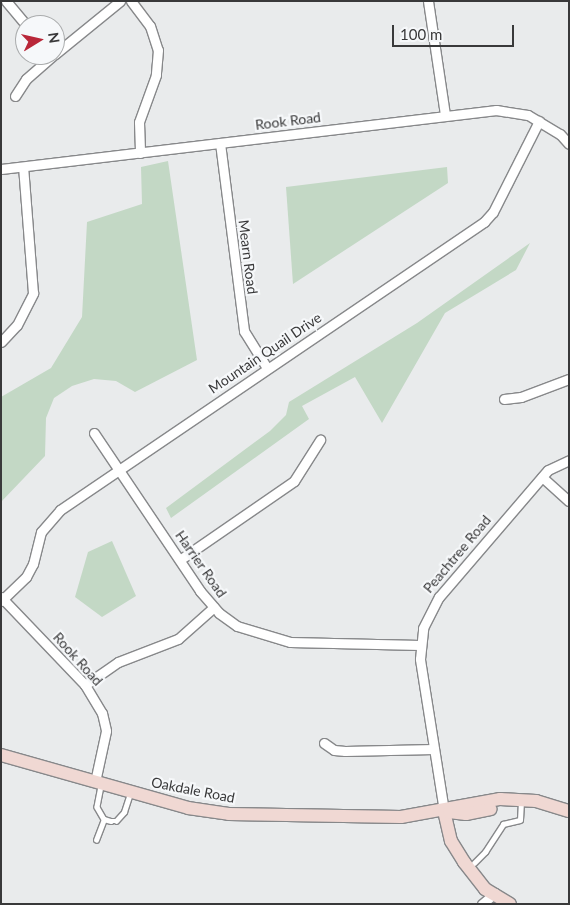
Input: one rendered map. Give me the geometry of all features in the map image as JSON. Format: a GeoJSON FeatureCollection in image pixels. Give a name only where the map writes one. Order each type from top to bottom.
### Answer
{"type":"FeatureCollection","features":[{"type":"Feature","properties":{"kind":"main road","name":"Oakdale Road"},"geometry":{"type":"LineString","coordinates":[[1,756],[130,793],[229,814],[401,817],[444,811],[466,814],[517,801],[536,801],[569,811]]}},
{"type":"Feature","properties":{"kind":"main road","name":"Peachtree Road"},"geometry":{"type":"LineString","coordinates":[[444,811],[474,864],[495,893]]}},
{"type":"Feature","properties":{"kind":"main road","name":"Peachtree Road"},"geometry":{"type":"LineString","coordinates":[[444,811],[458,854],[485,889],[495,893],[510,904]]}},
{"type":"Feature","properties":{"kind":"street"},"geometry":{"type":"LineString","coordinates":[[6,1],[18,15]]}},
{"type":"Feature","properties":{"kind":"street"},"geometry":{"type":"LineString","coordinates":[[65,45],[120,1]]}},
{"type":"Feature","properties":{"kind":"street"},"geometry":{"type":"LineString","coordinates":[[131,1],[150,26],[158,50],[156,75],[139,122],[140,153]]}},
{"type":"Feature","properties":{"kind":"street"},"geometry":{"type":"LineString","coordinates":[[428,1],[446,116]]}},
{"type":"Feature","properties":{"kind":"street"},"geometry":{"type":"LineString","coordinates":[[15,96],[26,79],[42,65]]}},
{"type":"Feature","properties":{"kind":"street","name":"Rook Road"},"geometry":{"type":"LineString","coordinates":[[1,169],[446,116],[514,111],[539,121],[560,134],[569,144]]}},
{"type":"Feature","properties":{"kind":"street","name":"Mountain Quail Drive"},"geometry":{"type":"LineString","coordinates":[[2,599],[26,577],[48,521],[118,469],[484,222],[497,205],[539,121]]}},
{"type":"Feature","properties":{"kind":"street","name":"Mearn Road"},"geometry":{"type":"LineString","coordinates":[[220,143],[244,330],[267,368]]}},
{"type":"Feature","properties":{"kind":"street"},"geometry":{"type":"LineString","coordinates":[[1,342],[17,325],[32,293],[23,167]]}},
{"type":"Feature","properties":{"kind":"street"},"geometry":{"type":"LineString","coordinates":[[504,399],[521,397],[569,379]]}},
{"type":"Feature","properties":{"kind":"street","name":"Harrier Road"},"geometry":{"type":"LineString","coordinates":[[94,433],[214,607],[237,626],[273,639],[420,644]]}},
{"type":"Feature","properties":{"kind":"street"},"geometry":{"type":"LineString","coordinates":[[180,559],[294,481],[320,440]]}},
{"type":"Feature","properties":{"kind":"street","name":"Peachtree Road"},"geometry":{"type":"LineString","coordinates":[[444,811],[420,644],[423,628],[439,597],[548,470],[569,460]]}},
{"type":"Feature","properties":{"kind":"street"},"geometry":{"type":"LineString","coordinates":[[542,478],[569,501]]}},
{"type":"Feature","properties":{"kind":"street","name":"Rook Road"},"geometry":{"type":"LineString","coordinates":[[2,599],[85,685],[102,713],[106,731],[98,783]]}},
{"type":"Feature","properties":{"kind":"street"},"geometry":{"type":"LineString","coordinates":[[85,685],[118,662],[178,639],[214,607]]}},
{"type":"Feature","properties":{"kind":"street"},"geometry":{"type":"LineString","coordinates":[[324,743],[334,750],[345,751],[434,749]]}},
{"type":"Feature","properties":{"kind":"street"},"geometry":{"type":"LineString","coordinates":[[482,904],[495,893]]}},
{"type":"Feature","properties":{"kind":"lane"},"geometry":{"type":"LineString","coordinates":[[98,783],[97,807],[104,819],[111,822],[120,818],[130,793]]}},
{"type":"Feature","properties":{"kind":"lane"},"geometry":{"type":"LineString","coordinates":[[474,864],[486,852],[503,824],[520,820],[517,801]]}},
{"type":"Feature","properties":{"kind":"lane"},"geometry":{"type":"LineString","coordinates":[[96,840],[104,819]]}},
{"type":"Feature","properties":{"kind":"green space"},"geometry":{"type":"Polygon","coordinates":[[[168,161],[197,360],[135,392],[116,381],[94,379],[72,386],[54,398],[46,418],[45,456],[1,502],[1,397],[51,368],[82,317],[87,222],[142,204],[141,167],[168,161]]]}},
{"type":"Feature","properties":{"kind":"green space"},"geometry":{"type":"Polygon","coordinates":[[[447,167],[448,183],[293,284],[286,187],[447,167]]]}},
{"type":"Feature","properties":{"kind":"green space"},"geometry":{"type":"Polygon","coordinates":[[[530,243],[516,270],[445,313],[382,423],[355,377],[302,406],[309,419],[171,518],[166,508],[270,431],[286,415],[289,402],[417,323],[530,243]]]}},
{"type":"Feature","properties":{"kind":"green space"},"geometry":{"type":"Polygon","coordinates":[[[112,541],[136,596],[102,617],[75,597],[88,552],[112,541]]]}}]}
